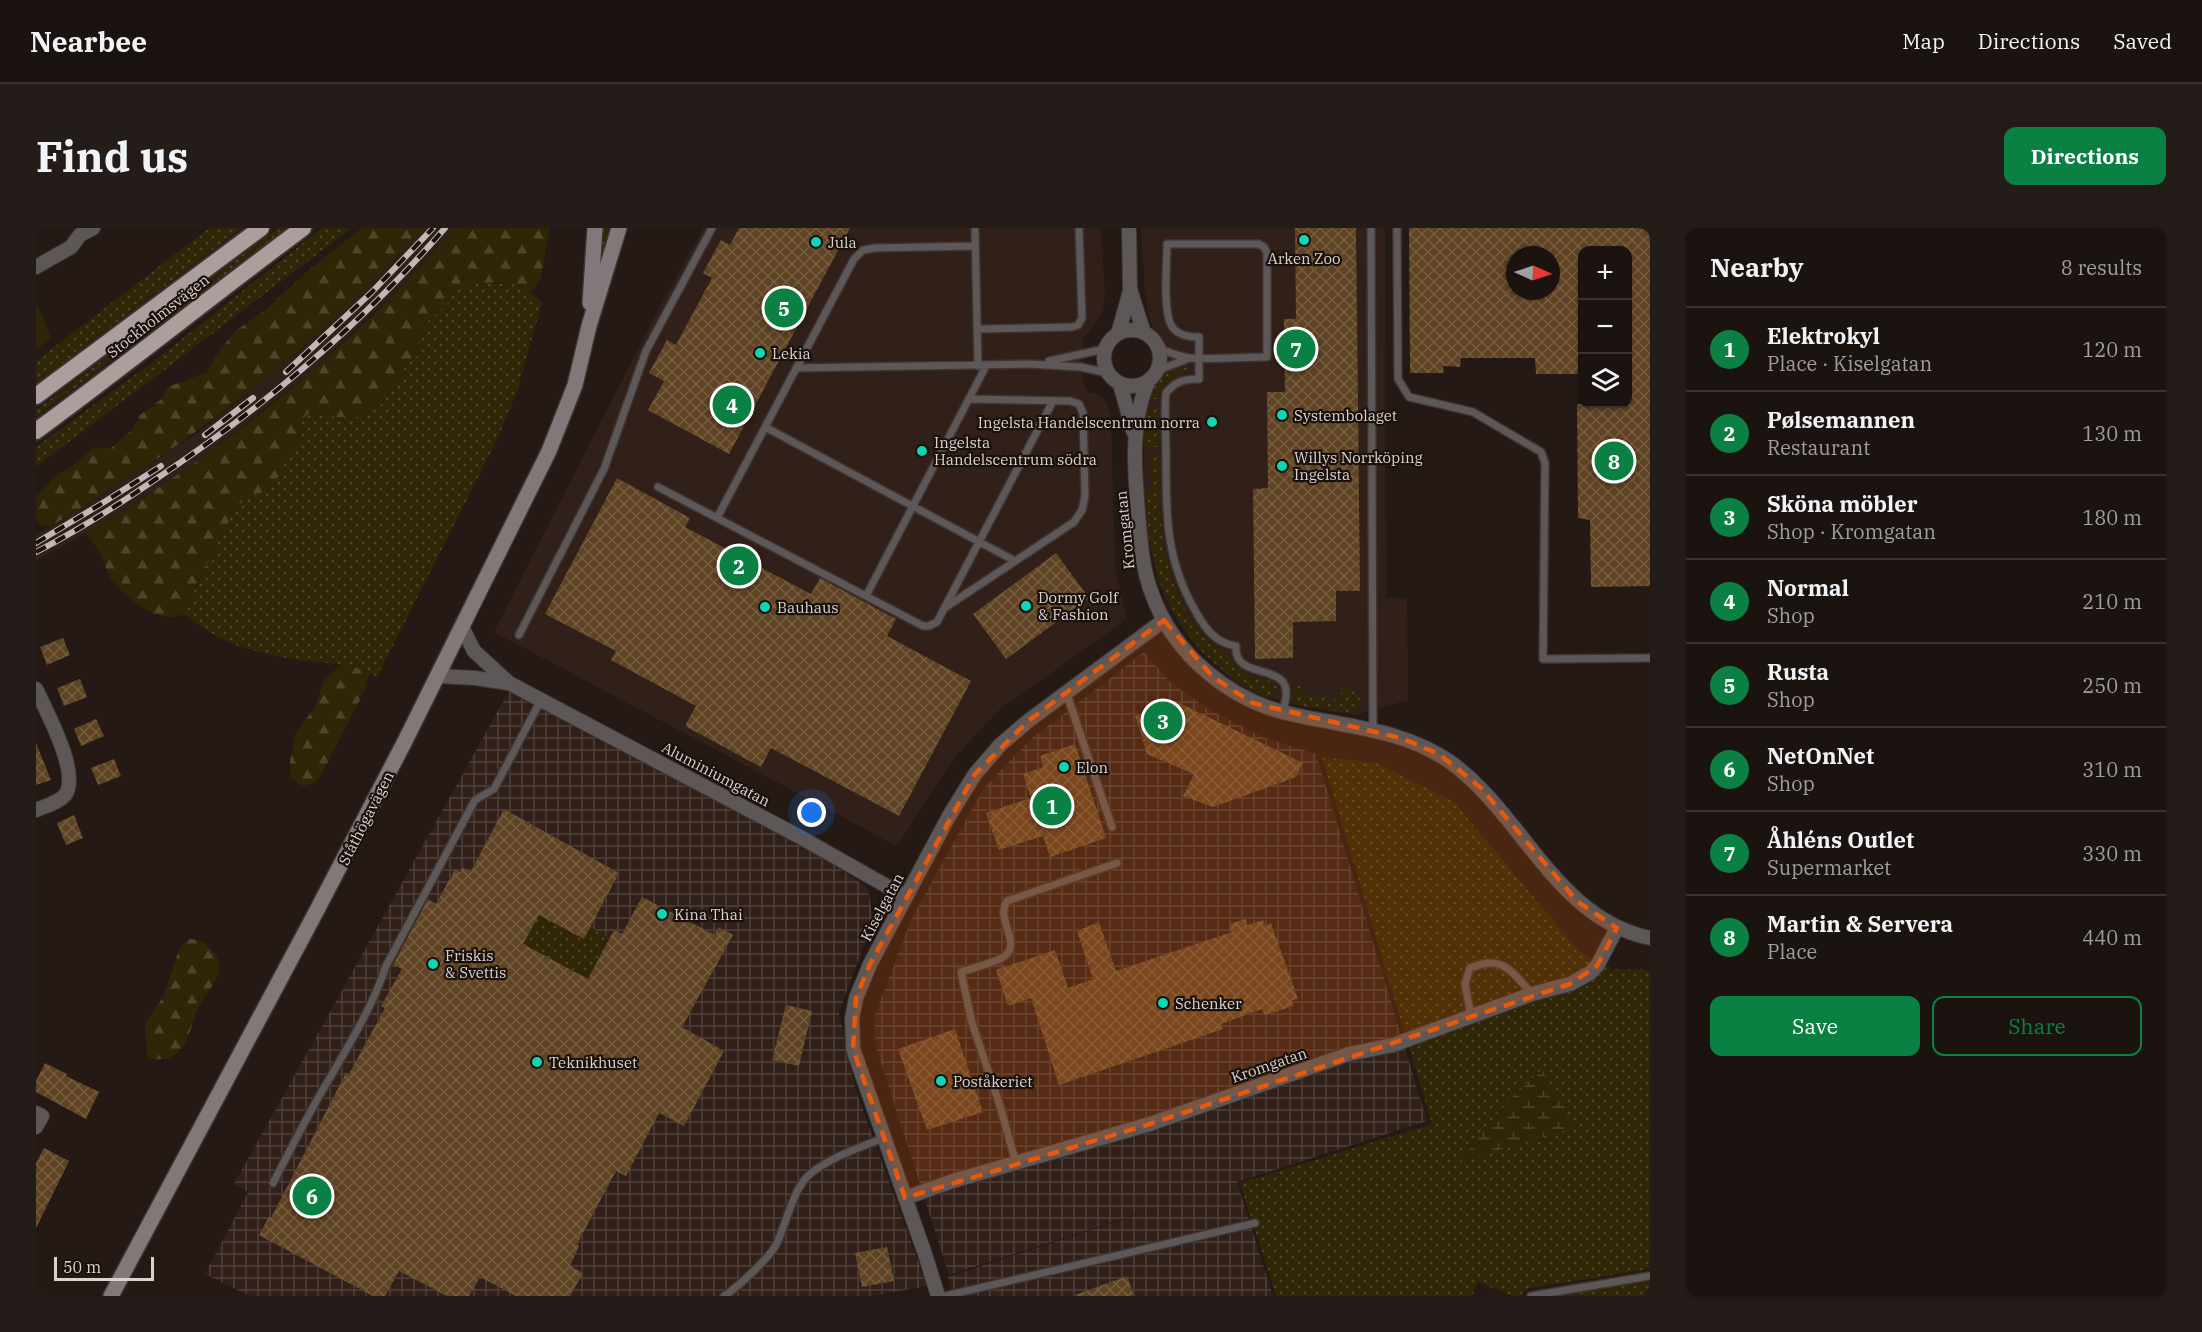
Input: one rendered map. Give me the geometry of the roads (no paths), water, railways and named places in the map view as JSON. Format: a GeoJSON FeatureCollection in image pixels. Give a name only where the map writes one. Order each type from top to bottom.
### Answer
{"type":"FeatureCollection","features":[{"type":"Feature","properties":{"kind":"highway","name":"Stockholmsvägen"},"geometry":{"type":"LineString","coordinates":[[36,396],[261,228]]}},
{"type":"Feature","properties":{"kind":"highway","name":"Stockholmsvägen"},"geometry":{"type":"LineString","coordinates":[[36,431],[128,364],[211,296],[303,228]]}},
{"type":"Feature","properties":{"kind":"main road","name":"Ståthögavägen"},"geometry":{"type":"LineString","coordinates":[[589,326],[595,228]]}},
{"type":"Feature","properties":{"kind":"main road","name":"Ståthögavägen"},"geometry":{"type":"LineString","coordinates":[[111,1296],[316,912],[438,676],[549,451],[575,385],[589,326],[619,228]]}},
{"type":"Feature","properties":{"kind":"street"},"geometry":{"type":"LineString","coordinates":[[36,267],[70,247],[79,232],[93,228]]}},
{"type":"Feature","properties":{"kind":"street"},"geometry":{"type":"LineString","coordinates":[[1118,334],[1130,289],[1129,228]]}},
{"type":"Feature","properties":{"kind":"street"},"geometry":{"type":"LineString","coordinates":[[1130,289],[1144,333],[1158,348],[1159,359],[1153,375],[1135,386],[1120,384],[1108,373],[1104,365],[1105,349],[1110,340],[1118,334],[1126,331],[1144,333]]}},
{"type":"Feature","properties":{"kind":"street","name":"Kromgatan"},"geometry":{"type":"LineString","coordinates":[[1153,375],[1140,405],[1136,443],[1142,557],[1152,594],[1164,620],[1193,659],[1213,677],[1253,702],[1282,712],[1373,730],[1428,748],[1467,775],[1481,788],[1549,871],[1578,902],[1591,913],[1617,928],[1650,938]]}},
{"type":"Feature","properties":{"kind":"street","name":"Kromgatan"},"geometry":{"type":"LineString","coordinates":[[1120,384],[1136,443]]}},
{"type":"Feature","properties":{"kind":"street","name":"Kiselgatan"},"geometry":{"type":"LineString","coordinates":[[938,1296],[853,1049],[852,1018],[856,998],[870,964],[975,774],[1000,745],[1164,620]]}},
{"type":"Feature","properties":{"kind":"street","name":"Aluminiumgatan"},"geometry":{"type":"LineString","coordinates":[[462,627],[469,644],[481,659],[509,683],[800,837],[906,897]]}},
{"type":"Feature","properties":{"kind":"street","name":"Aluminiumgatan"},"geometry":{"type":"LineString","coordinates":[[438,676],[509,683]]}},
{"type":"Feature","properties":{"kind":"street"},"geometry":{"type":"LineString","coordinates":[[36,689],[56,732],[70,774],[70,783],[60,800],[36,810]]}},
{"type":"Feature","properties":{"kind":"street","name":"Kromgatan"},"geometry":{"type":"LineString","coordinates":[[905,1198],[953,1180],[1150,1124],[1349,1054],[1393,1045],[1532,994],[1570,984],[1590,974],[1597,966],[1617,928]]}},
{"type":"Feature","properties":{"kind":"street"},"geometry":{"type":"LineString","coordinates":[[36,1113],[42,1116],[36,1126]]}},
{"type":"Feature","properties":{"kind":"lane"},"geometry":{"type":"LineString","coordinates":[[519,635],[604,470],[646,351],[712,228]]}},
{"type":"Feature","properties":{"kind":"lane"},"geometry":{"type":"LineString","coordinates":[[866,596],[969,399],[982,366],[977,329],[975,228]]}},
{"type":"Feature","properties":{"kind":"lane"},"geometry":{"type":"LineString","coordinates":[[977,329],[1078,325],[1082,318],[1079,228]]}},
{"type":"Feature","properties":{"kind":"lane"},"geometry":{"type":"LineString","coordinates":[[1371,228],[1373,730]]}},
{"type":"Feature","properties":{"kind":"lane"},"geometry":{"type":"LineString","coordinates":[[1397,228],[1398,379],[1403,388],[1409,397],[1473,412],[1541,452],[1545,462],[1543,659],[1650,658]]}},
{"type":"Feature","properties":{"kind":"lane"},"geometry":{"type":"LineString","coordinates":[[1158,348],[1189,358],[1199,358],[1267,357],[1267,253],[1264,247],[1258,244],[1167,244],[1167,316],[1172,328],[1180,334],[1199,337],[1199,358],[1199,379],[1179,381],[1166,393],[1166,505],[1167,530],[1175,569],[1186,596],[1215,639],[1236,646],[1239,660],[1251,669],[1265,672],[1282,681],[1287,696],[1282,712]]}},
{"type":"Feature","properties":{"kind":"lane"},"geometry":{"type":"LineString","coordinates":[[717,518],[854,259],[863,250],[875,248],[975,246]]}},
{"type":"Feature","properties":{"kind":"lane"},"geometry":{"type":"LineString","coordinates":[[1029,364],[1076,357],[1105,349]]}},
{"type":"Feature","properties":{"kind":"lane"},"geometry":{"type":"LineString","coordinates":[[1153,375],[1189,358]]}},
{"type":"Feature","properties":{"kind":"lane"},"geometry":{"type":"LineString","coordinates":[[796,369],[1029,364],[1081,367],[1108,373]]}},
{"type":"Feature","properties":{"kind":"lane"},"geometry":{"type":"LineString","coordinates":[[944,609],[1074,522],[1082,510],[1085,496],[1083,413],[1078,404],[1070,401],[969,399]]}},
{"type":"Feature","properties":{"kind":"lane"},"geometry":{"type":"LineString","coordinates":[[658,487],[923,626],[929,626],[937,622],[1053,401]]}},
{"type":"Feature","properties":{"kind":"lane"},"geometry":{"type":"LineString","coordinates":[[765,427],[1015,561]]}},
{"type":"Feature","properties":{"kind":"lane"},"geometry":{"type":"LineString","coordinates":[[1066,693],[1112,827]]}},
{"type":"Feature","properties":{"kind":"lane"},"geometry":{"type":"LineString","coordinates":[[273,1182],[317,1100],[362,1024],[378,992],[386,966],[475,800],[494,789],[541,700]]}},
{"type":"Feature","properties":{"kind":"lane"},"geometry":{"type":"LineString","coordinates":[[1016,1163],[1000,1106],[972,1023],[961,972],[1005,956],[1010,949],[1011,941],[1003,915],[1003,907],[1007,901],[1117,863]]}},
{"type":"Feature","properties":{"kind":"lane"},"geometry":{"type":"LineString","coordinates":[[1471,1016],[1465,984],[1470,969],[1486,962],[1507,966],[1532,994]]}},
{"type":"Feature","properties":{"kind":"lane"},"geometry":{"type":"LineString","coordinates":[[724,1296],[734,1289],[775,1247],[796,1195],[808,1176],[838,1156],[884,1138]]}},
{"type":"Feature","properties":{"kind":"lane"},"geometry":{"type":"LineString","coordinates":[[945,1296],[1255,1223]]}},
{"type":"Feature","properties":{"kind":"lane"},"geometry":{"type":"LineString","coordinates":[[1531,1296],[1650,1276]]}},
{"type":"Feature","properties":{"kind":"railway"},"geometry":{"type":"LineString","coordinates":[[286,372],[372,292],[433,228]]}},
{"type":"Feature","properties":{"kind":"railway"},"geometry":{"type":"LineString","coordinates":[[36,552],[139,491],[270,396],[379,299],[445,228]]}},
{"type":"Feature","properties":{"kind":"railway"},"geometry":{"type":"LineString","coordinates":[[205,435],[253,398]]}},
{"type":"Feature","properties":{"kind":"railway"},"geometry":{"type":"LineString","coordinates":[[36,543],[161,466]]}},
{"type":"Feature","properties":{"kind":"place","name":"Arken Zoo"},"geometry":{"type":"Point","coordinates":[1304,240]}},
{"type":"Feature","properties":{"kind":"place","name":"Jula"},"geometry":{"type":"Point","coordinates":[816,242]}},
{"type":"Feature","properties":{"kind":"place","name":"Rusta"},"geometry":{"type":"Point","coordinates":[784,308]}},
{"type":"Feature","properties":{"kind":"place","name":"Åhléns Outlet"},"geometry":{"type":"Point","coordinates":[1296,349]}},
{"type":"Feature","properties":{"kind":"place","name":"Lekia"},"geometry":{"type":"Point","coordinates":[760,353]}},
{"type":"Feature","properties":{"kind":"place","name":"Normal"},"geometry":{"type":"Point","coordinates":[732,405]}},
{"type":"Feature","properties":{"kind":"place","name":"Systembolaget"},"geometry":{"type":"Point","coordinates":[1282,415]}},
{"type":"Feature","properties":{"kind":"place","name":"Ingelsta Handelscentrum norra"},"geometry":{"type":"Point","coordinates":[1212,422]}},
{"type":"Feature","properties":{"kind":"place","name":"Ingelsta Handelscentrum södra"},"geometry":{"type":"Point","coordinates":[922,451]}},
{"type":"Feature","properties":{"kind":"place","name":"Martin & Servera"},"geometry":{"type":"Point","coordinates":[1614,461]}},
{"type":"Feature","properties":{"kind":"place","name":"Willys Norrköping Ingelsta"},"geometry":{"type":"Point","coordinates":[1282,466]}},
{"type":"Feature","properties":{"kind":"place","name":"Pølsemannen"},"geometry":{"type":"Point","coordinates":[739,566]}},
{"type":"Feature","properties":{"kind":"place","name":"Dormy Golf & Fashion"},"geometry":{"type":"Point","coordinates":[1026,606]}},
{"type":"Feature","properties":{"kind":"place","name":"Bauhaus"},"geometry":{"type":"Point","coordinates":[765,607]}},
{"type":"Feature","properties":{"kind":"place","name":"Sköna möbler"},"geometry":{"type":"Point","coordinates":[1163,721]}},
{"type":"Feature","properties":{"kind":"place","name":"Elon"},"geometry":{"type":"Point","coordinates":[1064,767]}},
{"type":"Feature","properties":{"kind":"place","name":"Elektrokyl"},"geometry":{"type":"Point","coordinates":[1052,806]}},
{"type":"Feature","properties":{"kind":"place","name":"Kina Thai"},"geometry":{"type":"Point","coordinates":[662,914]}},
{"type":"Feature","properties":{"kind":"place","name":"Friskis & Svettis"},"geometry":{"type":"Point","coordinates":[433,964]}},
{"type":"Feature","properties":{"kind":"place","name":"Schenker"},"geometry":{"type":"Point","coordinates":[1163,1003]}},
{"type":"Feature","properties":{"kind":"place","name":"Teknikhuset"},"geometry":{"type":"Point","coordinates":[537,1062]}},
{"type":"Feature","properties":{"kind":"place","name":"Poståkeriet"},"geometry":{"type":"Point","coordinates":[941,1081]}},
{"type":"Feature","properties":{"kind":"place","name":"NetOnNet"},"geometry":{"type":"Point","coordinates":[312,1196]}}]}
